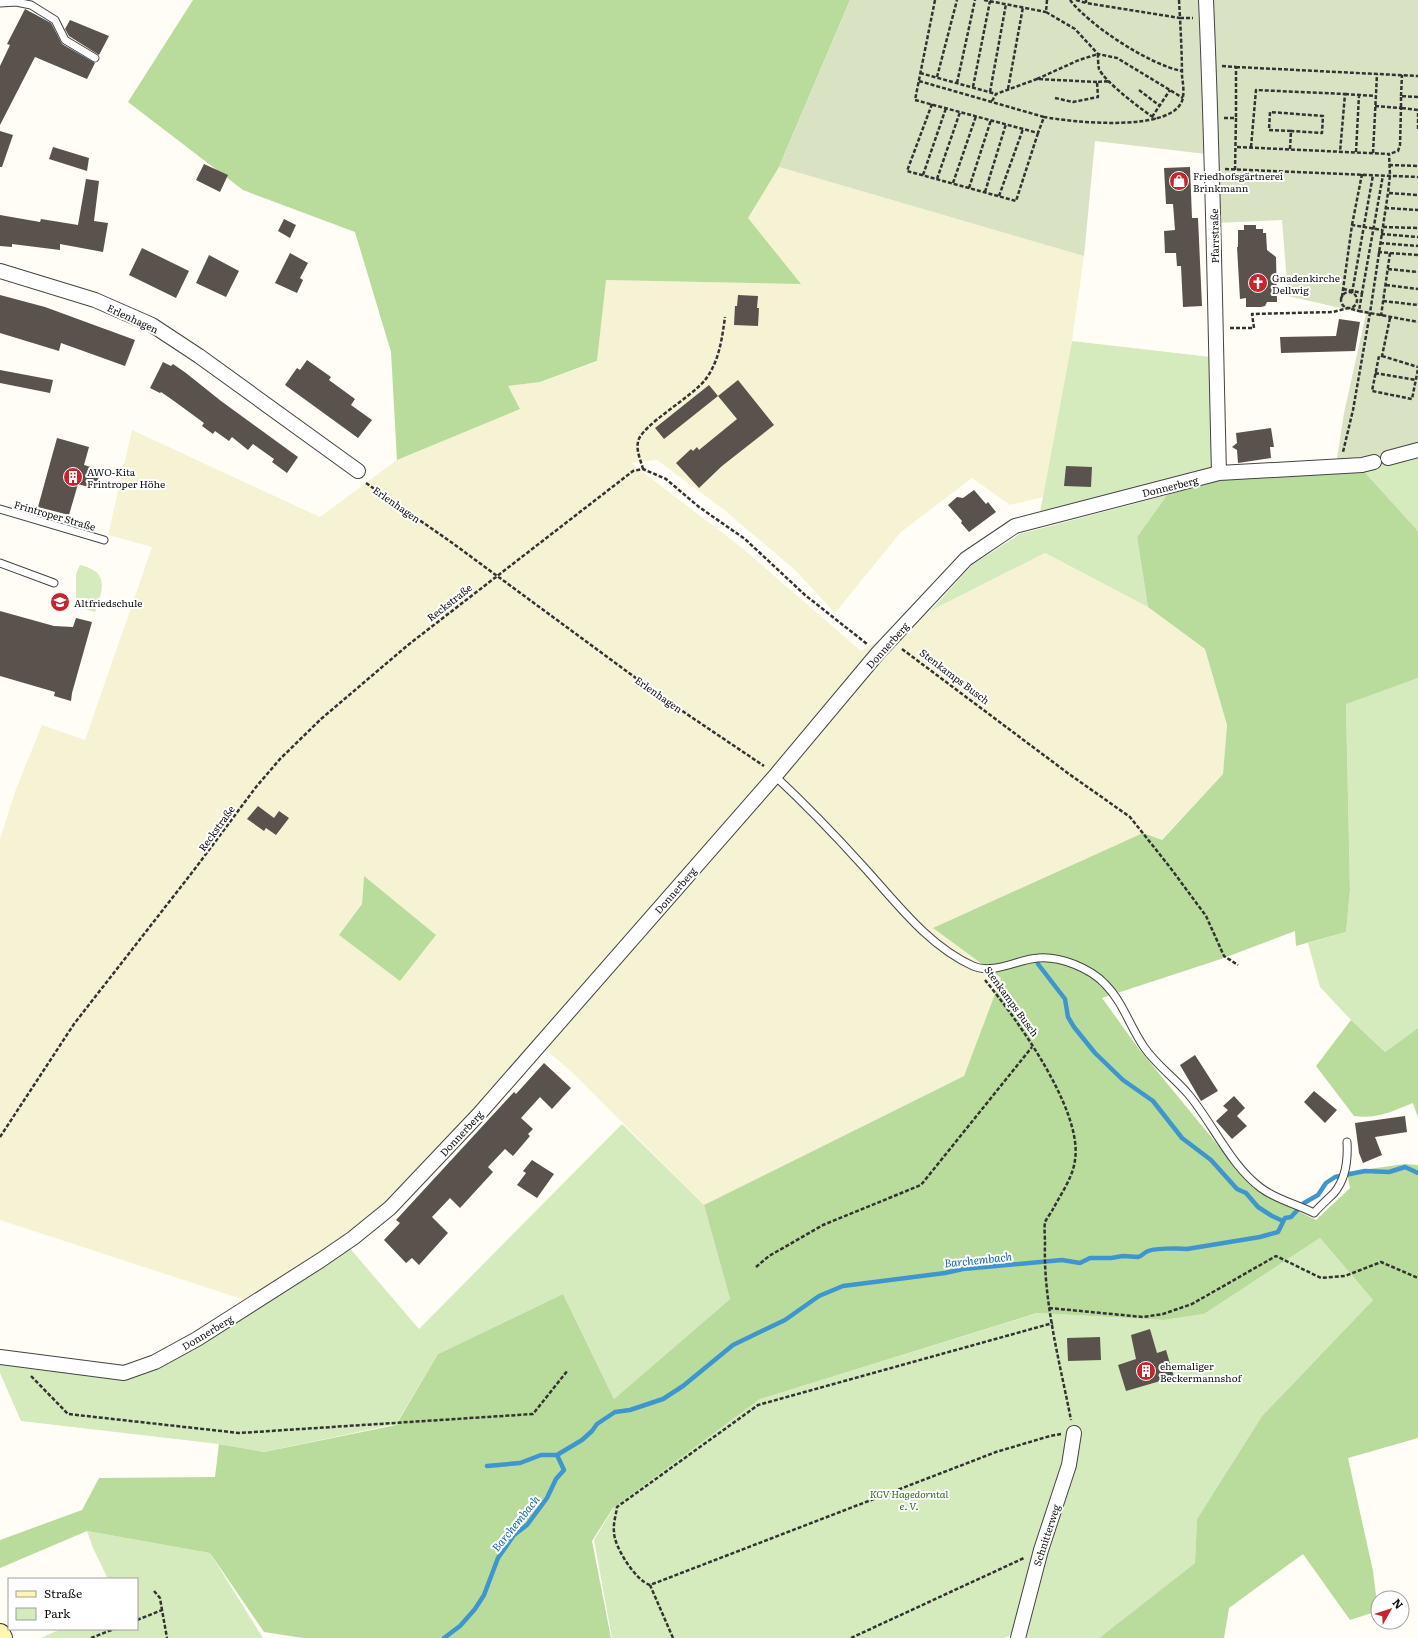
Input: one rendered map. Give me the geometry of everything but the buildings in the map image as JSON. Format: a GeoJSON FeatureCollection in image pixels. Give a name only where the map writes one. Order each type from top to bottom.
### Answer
{"type":"FeatureCollection","features":[{"type":"Feature","properties":{"kind":"street","name":"Pfarrstraße"},"geometry":{"type":"LineString","coordinates":[[1206,0],[1209,117],[1213,169],[1219,473]]}},
{"type":"Feature","properties":{"kind":"street","name":"Erlenhagen"},"geometry":{"type":"LineString","coordinates":[[0,271],[95,300],[152,325],[199,356],[358,471]]}},
{"type":"Feature","properties":{"kind":"street"},"geometry":{"type":"LineString","coordinates":[[1388,458],[1418,450]]}},
{"type":"Feature","properties":{"kind":"street","name":"Donnerberg"},"geometry":{"type":"LineString","coordinates":[[0,1357],[124,1373],[155,1362],[197,1339],[358,1234],[390,1208],[480,1113],[775,776],[878,652],[966,559],[1015,526],[1219,473],[1362,465],[1374,462]]}},
{"type":"Feature","properties":{"kind":"street","name":"Schnitterweg"},"geometry":{"type":"LineString","coordinates":[[1018,1638],[1041,1550],[1069,1465],[1074,1433]]}},
{"type":"Feature","properties":{"kind":"street"},"geometry":{"type":"LineString","coordinates":[[0,1634],[2,1638]]}},
{"type":"Feature","properties":{"kind":"lane"},"geometry":{"type":"LineString","coordinates":[[0,3],[16,2],[32,5],[55,20],[65,40],[95,58]]}},
{"type":"Feature","properties":{"kind":"lane","name":"Frintroper Straße"},"geometry":{"type":"LineString","coordinates":[[0,509],[104,540]]}},
{"type":"Feature","properties":{"kind":"lane"},"geometry":{"type":"LineString","coordinates":[[0,563],[54,583]]}},
{"type":"Feature","properties":{"kind":"lane","name":"Stenkamps Busch"},"geometry":{"type":"LineString","coordinates":[[775,776],[817,815],[923,932],[975,967]]}},
{"type":"Feature","properties":{"kind":"lane"},"geometry":{"type":"LineString","coordinates":[[975,967],[997,968],[1038,958],[1062,961],[1080,967],[1105,984],[1124,1010],[1144,1047],[1190,1096],[1242,1169],[1260,1188],[1298,1207],[1314,1214],[1339,1187],[1348,1155],[1347,1142]]}},
{"type":"Feature","properties":{"kind":"path"},"geometry":{"type":"LineString","coordinates":[[935,0],[915,100],[1038,133]]}},
{"type":"Feature","properties":{"kind":"path"},"geometry":{"type":"LineString","coordinates":[[937,78],[957,0]]}},
{"type":"Feature","properties":{"kind":"path"},"geometry":{"type":"LineString","coordinates":[[957,83],[975,0]]}},
{"type":"Feature","properties":{"kind":"path"},"geometry":{"type":"LineString","coordinates":[[984,0],[1046,12],[1074,29],[1098,54],[1099,69],[1139,108],[1156,119]]}},
{"type":"Feature","properties":{"kind":"path"},"geometry":{"type":"LineString","coordinates":[[1046,12],[1047,0]]}},
{"type":"Feature","properties":{"kind":"path"},"geometry":{"type":"LineString","coordinates":[[1070,0],[1077,10],[1099,28],[1171,69],[1182,71]]}},
{"type":"Feature","properties":{"kind":"path"},"geometry":{"type":"LineString","coordinates":[[1076,0],[1180,18],[1207,18]]}},
{"type":"Feature","properties":{"kind":"path"},"geometry":{"type":"LineString","coordinates":[[918,81],[1044,117],[1064,121],[1104,123],[1156,119],[1176,111],[1184,98],[1179,0]]}},
{"type":"Feature","properties":{"kind":"path"},"geometry":{"type":"LineString","coordinates":[[973,87],[990,1]]}},
{"type":"Feature","properties":{"kind":"path"},"geometry":{"type":"LineString","coordinates":[[990,92],[1006,4]]}},
{"type":"Feature","properties":{"kind":"path"},"geometry":{"type":"LineString","coordinates":[[1008,89],[1024,7]]}},
{"type":"Feature","properties":{"kind":"path"},"geometry":{"type":"LineString","coordinates":[[992,101],[996,94],[1098,54],[1117,58],[1184,98]]}},
{"type":"Feature","properties":{"kind":"path"},"geometry":{"type":"LineString","coordinates":[[1208,66],[1418,76]]}},
{"type":"Feature","properties":{"kind":"path"},"geometry":{"type":"LineString","coordinates":[[1235,170],[1237,147],[1236,67]]}},
{"type":"Feature","properties":{"kind":"path"},"geometry":{"type":"LineString","coordinates":[[920,73],[996,94]]}},
{"type":"Feature","properties":{"kind":"path"},"geometry":{"type":"LineString","coordinates":[[1373,153],[1377,74]]}},
{"type":"Feature","properties":{"kind":"path"},"geometry":{"type":"LineString","coordinates":[[1237,147],[1389,154],[1398,151],[1400,145],[1402,75]]}},
{"type":"Feature","properties":{"kind":"path"},"geometry":{"type":"LineString","coordinates":[[1037,79],[1097,82],[1110,81]]}},
{"type":"Feature","properties":{"kind":"path"},"geometry":{"type":"LineString","coordinates":[[1055,98],[1072,102],[1098,98],[1097,82]]}},
{"type":"Feature","properties":{"kind":"path"},"geometry":{"type":"LineString","coordinates":[[1139,90],[1160,106]]}},
{"type":"Feature","properties":{"kind":"path"},"geometry":{"type":"LineString","coordinates":[[1152,117],[1170,90]]}},
{"type":"Feature","properties":{"kind":"path"},"geometry":{"type":"LineString","coordinates":[[1251,147],[1256,90],[1375,96]]}},
{"type":"Feature","properties":{"kind":"path"},"geometry":{"type":"LineString","coordinates":[[1340,152],[1345,94]]}},
{"type":"Feature","properties":{"kind":"path"},"geometry":{"type":"LineString","coordinates":[[1356,152],[1359,95]]}},
{"type":"Feature","properties":{"kind":"path"},"geometry":{"type":"LineString","coordinates":[[1401,96],[1418,97]]}},
{"type":"Feature","properties":{"kind":"path"},"geometry":{"type":"LineString","coordinates":[[932,104],[907,171],[1016,201],[1044,117]]}},
{"type":"Feature","properties":{"kind":"path"},"geometry":{"type":"LineString","coordinates":[[1375,106],[1418,110]]}},
{"type":"Feature","properties":{"kind":"path"},"geometry":{"type":"LineString","coordinates":[[923,175],[946,108]]}},
{"type":"Feature","properties":{"kind":"path"},"geometry":{"type":"LineString","coordinates":[[937,179],[960,112]]}},
{"type":"Feature","properties":{"kind":"path"},"geometry":{"type":"LineString","coordinates":[[1270,112],[1323,116],[1322,133],[1291,132],[1269,130],[1270,112]]}},
{"type":"Feature","properties":{"kind":"path"},"geometry":{"type":"LineString","coordinates":[[1418,113],[1418,129]]}},
{"type":"Feature","properties":{"kind":"path"},"geometry":{"type":"LineString","coordinates":[[953,183],[976,116]]}},
{"type":"Feature","properties":{"kind":"path"},"geometry":{"type":"LineString","coordinates":[[1209,117],[1236,118]]}},
{"type":"Feature","properties":{"kind":"path"},"geometry":{"type":"LineString","coordinates":[[969,188],[991,120]]}},
{"type":"Feature","properties":{"kind":"path"},"geometry":{"type":"LineString","coordinates":[[985,192],[1006,124]]}},
{"type":"Feature","properties":{"kind":"path"},"geometry":{"type":"LineString","coordinates":[[999,196],[1023,129]]}},
{"type":"Feature","properties":{"kind":"path"},"geometry":{"type":"LineString","coordinates":[[1290,149],[1291,132]]}},
{"type":"Feature","properties":{"kind":"path"},"geometry":{"type":"LineString","coordinates":[[1340,466],[1353,410],[1370,313],[1388,193],[1390,175],[1389,154]]}},
{"type":"Feature","properties":{"kind":"path"},"geometry":{"type":"LineString","coordinates":[[1389,165],[1418,166]]}},
{"type":"Feature","properties":{"kind":"path"},"geometry":{"type":"LineString","coordinates":[[1213,169],[1418,177]]}},
{"type":"Feature","properties":{"kind":"path"},"geometry":{"type":"LineString","coordinates":[[1362,174],[1352,225],[1342,305],[1348,308],[1381,316],[1418,322]]}},
{"type":"Feature","properties":{"kind":"path"},"geometry":{"type":"LineString","coordinates":[[1215,328],[1254,328],[1252,314],[1333,312],[1354,307],[1356,298],[1352,292],[1373,175]]}},
{"type":"Feature","properties":{"kind":"path"},"geometry":{"type":"LineString","coordinates":[[1359,311],[1383,175]]}},
{"type":"Feature","properties":{"kind":"path"},"geometry":{"type":"LineString","coordinates":[[1388,193],[1418,195]]}},
{"type":"Feature","properties":{"kind":"path"},"geometry":{"type":"LineString","coordinates":[[1385,208],[1418,210]]}},
{"type":"Feature","properties":{"kind":"path"},"geometry":{"type":"LineString","coordinates":[[1352,225],[1382,228],[1418,228]]}},
{"type":"Feature","properties":{"kind":"path"},"geometry":{"type":"LineString","coordinates":[[1381,234],[1418,237]]}},
{"type":"Feature","properties":{"kind":"path"},"geometry":{"type":"LineString","coordinates":[[1380,243],[1418,246]]}},
{"type":"Feature","properties":{"kind":"path"},"geometry":{"type":"LineString","coordinates":[[1378,252],[1418,256]]}},
{"type":"Feature","properties":{"kind":"path"},"geometry":{"type":"LineString","coordinates":[[1381,316],[1390,253]]}},
{"type":"Feature","properties":{"kind":"path"},"geometry":{"type":"LineString","coordinates":[[1388,268],[1418,272]]}},
{"type":"Feature","properties":{"kind":"path"},"geometry":{"type":"LineString","coordinates":[[1386,285],[1418,289]]}},
{"type":"Feature","properties":{"kind":"path"},"geometry":{"type":"LineString","coordinates":[[1343,290],[1362,293]]}},
{"type":"Feature","properties":{"kind":"path"},"geometry":{"type":"LineString","coordinates":[[1342,297],[1346,293],[1352,292]]}},
{"type":"Feature","properties":{"kind":"path"},"geometry":{"type":"LineString","coordinates":[[1383,301],[1418,306]]}},
{"type":"Feature","properties":{"kind":"path"},"geometry":{"type":"LineString","coordinates":[[725,317],[721,346],[714,365],[704,381],[685,399],[653,423],[640,436],[638,450],[643,469],[666,480],[699,507],[745,539],[805,595],[878,652]]}},
{"type":"Feature","properties":{"kind":"path"},"geometry":{"type":"LineString","coordinates":[[1382,356],[1418,368],[1412,399],[1372,391],[1379,356],[1382,356],[1390,318]]}},
{"type":"Feature","properties":{"kind":"path"},"geometry":{"type":"LineString","coordinates":[[1375,373],[1416,380]]}},
{"type":"Feature","properties":{"kind":"path","name":"Reckstraße"},"geometry":{"type":"LineString","coordinates":[[0,1138],[74,1024],[194,870],[256,787],[300,738],[408,644],[633,471],[643,469]]}},
{"type":"Feature","properties":{"kind":"path","name":"Erlenhagen"},"geometry":{"type":"LineString","coordinates":[[358,471],[364,481],[496,575],[663,698],[758,760],[775,776]]}},
{"type":"Feature","properties":{"kind":"path","name":"Stenkamps Busch"},"geometry":{"type":"LineString","coordinates":[[890,640],[1069,774],[1130,817],[1206,916],[1224,956],[1238,965]]}},
{"type":"Feature","properties":{"kind":"path","name":"Stenkamps Busch"},"geometry":{"type":"LineString","coordinates":[[975,967],[1000,998],[1032,1047],[1065,1105],[1075,1132],[1076,1148],[1071,1174],[1046,1222],[1044,1258],[1050,1308],[1074,1433]]}},
{"type":"Feature","properties":{"kind":"path"},"geometry":{"type":"LineString","coordinates":[[756,1267],[769,1256],[823,1225],[921,1186],[1032,1047]]}},
{"type":"Feature","properties":{"kind":"path"},"geometry":{"type":"LineString","coordinates":[[1050,1308],[1143,1317],[1163,1314],[1192,1304],[1276,1256],[1321,1278],[1345,1276],[1381,1262],[1418,1278]]}},
{"type":"Feature","properties":{"kind":"path"},"geometry":{"type":"LineString","coordinates":[[1053,1324],[758,1405],[617,1507],[613,1534],[625,1561],[642,1583],[650,1585],[996,1452],[1050,1436],[1074,1433]]}},
{"type":"Feature","properties":{"kind":"path"},"geometry":{"type":"LineString","coordinates":[[16,1359],[68,1414],[239,1433],[532,1414],[568,1370]]}},
{"type":"Feature","properties":{"kind":"path"},"geometry":{"type":"LineString","coordinates":[[851,1638],[1041,1550]]}},
{"type":"Feature","properties":{"kind":"path"},"geometry":{"type":"LineString","coordinates":[[650,1585],[673,1638]]}},
{"type":"Feature","properties":{"kind":"path"},"geometry":{"type":"LineString","coordinates":[[154,1591],[160,1598],[167,1638]]}},
{"type":"Feature","properties":{"kind":"path"},"geometry":{"type":"LineString","coordinates":[[138,1620],[162,1610]]}},
{"type":"Feature","properties":{"kind":"path"},"geometry":{"type":"LineString","coordinates":[[91,1638],[111,1630]]}},
{"type":"Feature","properties":{"kind":"shaded area"},"geometry":{"type":"Polygon","coordinates":[[[779,167],[1084,256],[1072,341],[1043,497],[1010,505],[972,478],[901,532],[835,613],[795,570],[723,509],[657,460],[631,463],[741,547],[861,651],[930,611],[1045,553],[1148,607],[1205,649],[1227,725],[1223,774],[1161,840],[933,928],[1001,978],[964,1076],[704,1205],[574,1074],[542,1046],[407,1192],[251,1302],[0,1220],[0,839],[16,789],[42,725],[85,740],[152,547],[108,535],[132,430],[320,517],[397,460],[520,409],[507,386],[540,382],[597,362],[605,280],[800,284],[747,218],[779,167]],[[364,876],[362,904],[345,927],[400,980],[364,876]]]}},
{"type":"Feature","properties":{"kind":"green space"},"geometry":{"type":"Polygon","coordinates":[[[193,0],[850,0],[779,167],[748,218],[801,284],[606,280],[597,361],[540,382],[508,386],[520,409],[397,460],[391,352],[355,232],[243,190],[128,102],[193,0]]]}},
{"type":"Feature","properties":{"kind":"green space"},"geometry":{"type":"Polygon","coordinates":[[[850,0],[1203,0],[1206,154],[1095,141],[1084,256],[779,167],[850,0]]]}},
{"type":"Feature","properties":{"kind":"green space"},"geometry":{"type":"Polygon","coordinates":[[[1209,0],[1418,0],[1418,448],[1363,463],[1336,465],[1344,413],[1366,314],[1288,296],[1282,220],[1216,223],[1209,0]]]}},
{"type":"Feature","properties":{"kind":"green space"},"geometry":{"type":"Polygon","coordinates":[[[1072,341],[1211,357],[1215,471],[1039,518],[1072,341]]]}},
{"type":"Feature","properties":{"kind":"green space"},"geometry":{"type":"Polygon","coordinates":[[[1418,452],[1418,531],[1361,468],[1418,452]]]}},
{"type":"Feature","properties":{"kind":"green space"},"geometry":{"type":"Polygon","coordinates":[[[1361,468],[1418,531],[1418,678],[1346,704],[1350,890],[1346,932],[1296,946],[1295,931],[1221,959],[1102,998],[1139,1049],[1225,1154],[1265,1195],[1316,1220],[1350,1188],[1347,1172],[1405,1164],[1418,1165],[1418,1438],[1348,1458],[1373,1571],[1375,1590],[1370,1590],[1370,1614],[1350,1620],[1303,1554],[1229,1608],[1224,1638],[1099,1638],[1195,1563],[1197,1519],[1262,1416],[1373,1300],[1320,1238],[1204,1314],[1164,1320],[1037,1313],[760,1399],[613,1508],[592,1541],[611,1638],[303,1638],[264,1632],[210,1553],[87,1531],[0,1568],[0,1540],[82,1510],[99,1478],[215,1477],[219,1444],[264,1452],[396,1425],[438,1354],[563,1294],[614,1399],[730,1299],[704,1205],[964,1076],[1001,978],[933,928],[1143,833],[1162,840],[1223,774],[1227,725],[1205,649],[1148,607],[1137,537],[1167,495],[1218,476],[1361,468]]]}},
{"type":"Feature","properties":{"kind":"green space"},"geometry":{"type":"Polygon","coordinates":[[[1167,495],[1137,537],[1148,607],[1045,553],[930,611],[972,565],[1020,534],[1167,495]]]}},
{"type":"Feature","properties":{"kind":"green space"},"geometry":{"type":"Polygon","coordinates":[[[80,565],[90,568],[96,572],[102,582],[102,589],[95,612],[76,606],[76,574],[80,565]]]}},
{"type":"Feature","properties":{"kind":"green space"},"geometry":{"type":"Polygon","coordinates":[[[1418,678],[1418,1028],[1385,1052],[1351,1020],[1320,987],[1308,943],[1346,932],[1350,890],[1346,703],[1418,678]]]}},
{"type":"Feature","properties":{"kind":"green space"},"geometry":{"type":"Polygon","coordinates":[[[364,876],[436,935],[400,981],[339,935],[362,904],[364,876]]]}},
{"type":"Feature","properties":{"kind":"green space"},"geometry":{"type":"Polygon","coordinates":[[[1351,1020],[1385,1052],[1418,1028],[1418,1118],[1413,1103],[1377,1116],[1354,1116],[1316,1066],[1351,1020]]]}},
{"type":"Feature","properties":{"kind":"green space"},"geometry":{"type":"Polygon","coordinates":[[[622,1124],[704,1205],[730,1299],[614,1399],[563,1294],[438,1354],[396,1424],[264,1452],[219,1444],[21,1421],[0,1373],[0,1359],[124,1373],[348,1246],[419,1329],[622,1124]]]}},
{"type":"Feature","properties":{"kind":"green space","name":"KGV Hagedorntal e. V."},"geometry":{"type":"Polygon","coordinates":[[[1320,1238],[1373,1300],[1262,1416],[1197,1519],[1195,1563],[1099,1638],[1016,1638],[1016,1633],[1004,1638],[612,1638],[594,1540],[614,1507],[760,1399],[1038,1313],[1164,1320],[1204,1314],[1320,1238]]]}},
{"type":"Feature","properties":{"kind":"green space"},"geometry":{"type":"Polygon","coordinates":[[[87,1531],[210,1553],[263,1638],[41,1638],[59,1630],[138,1630],[138,1578],[108,1578],[93,1548],[87,1531]]]}},
{"type":"Feature","properties":{"kind":"waterway"},"geometry":{"type":"LineString","coordinates":[[1038,964],[1065,999],[1068,1017],[1074,1027],[1095,1053],[1123,1080],[1153,1101],[1182,1138],[1211,1160],[1237,1189],[1246,1193],[1258,1207],[1283,1221]]}},
{"type":"Feature","properties":{"kind":"waterway","name":"Barchembach"},"geometry":{"type":"LineString","coordinates":[[444,1638],[460,1626],[475,1609],[484,1595],[498,1558],[514,1535],[527,1525],[547,1498],[556,1479],[564,1470],[557,1455],[582,1440],[597,1424],[615,1412],[630,1410],[663,1399],[683,1386],[733,1345],[785,1320],[819,1296],[843,1286],[945,1273],[963,1269],[1062,1260],[1080,1263],[1090,1258],[1111,1258],[1123,1256],[1138,1257],[1146,1252],[1154,1250],[1173,1248],[1187,1249],[1260,1237],[1278,1232],[1285,1218],[1291,1217],[1304,1203],[1318,1195],[1326,1183],[1335,1177],[1365,1171],[1389,1172],[1405,1167],[1418,1173]]}},
{"type":"Feature","properties":{"kind":"waterway","name":"Barchembach"},"geometry":{"type":"LineString","coordinates":[[487,1466],[520,1463],[541,1455],[557,1455]]}},
{"type":"Feature","properties":{"kind":"place","name":"Friedhofsgärtnerei Brinkmann"},"geometry":{"type":"Point","coordinates":[1179,181]}},
{"type":"Feature","properties":{"kind":"place","name":"Gnadenkirche Dellwig"},"geometry":{"type":"Point","coordinates":[1258,283]}},
{"type":"Feature","properties":{"kind":"place","name":"AWO-Kita Frintroper Höhe"},"geometry":{"type":"Point","coordinates":[73,477]}},
{"type":"Feature","properties":{"kind":"place","name":"Altfriedschule"},"geometry":{"type":"Point","coordinates":[60,602]}},
{"type":"Feature","properties":{"kind":"place","name":"ehemaliger Beckermannshof"},"geometry":{"type":"Point","coordinates":[1146,1371]}}]}
